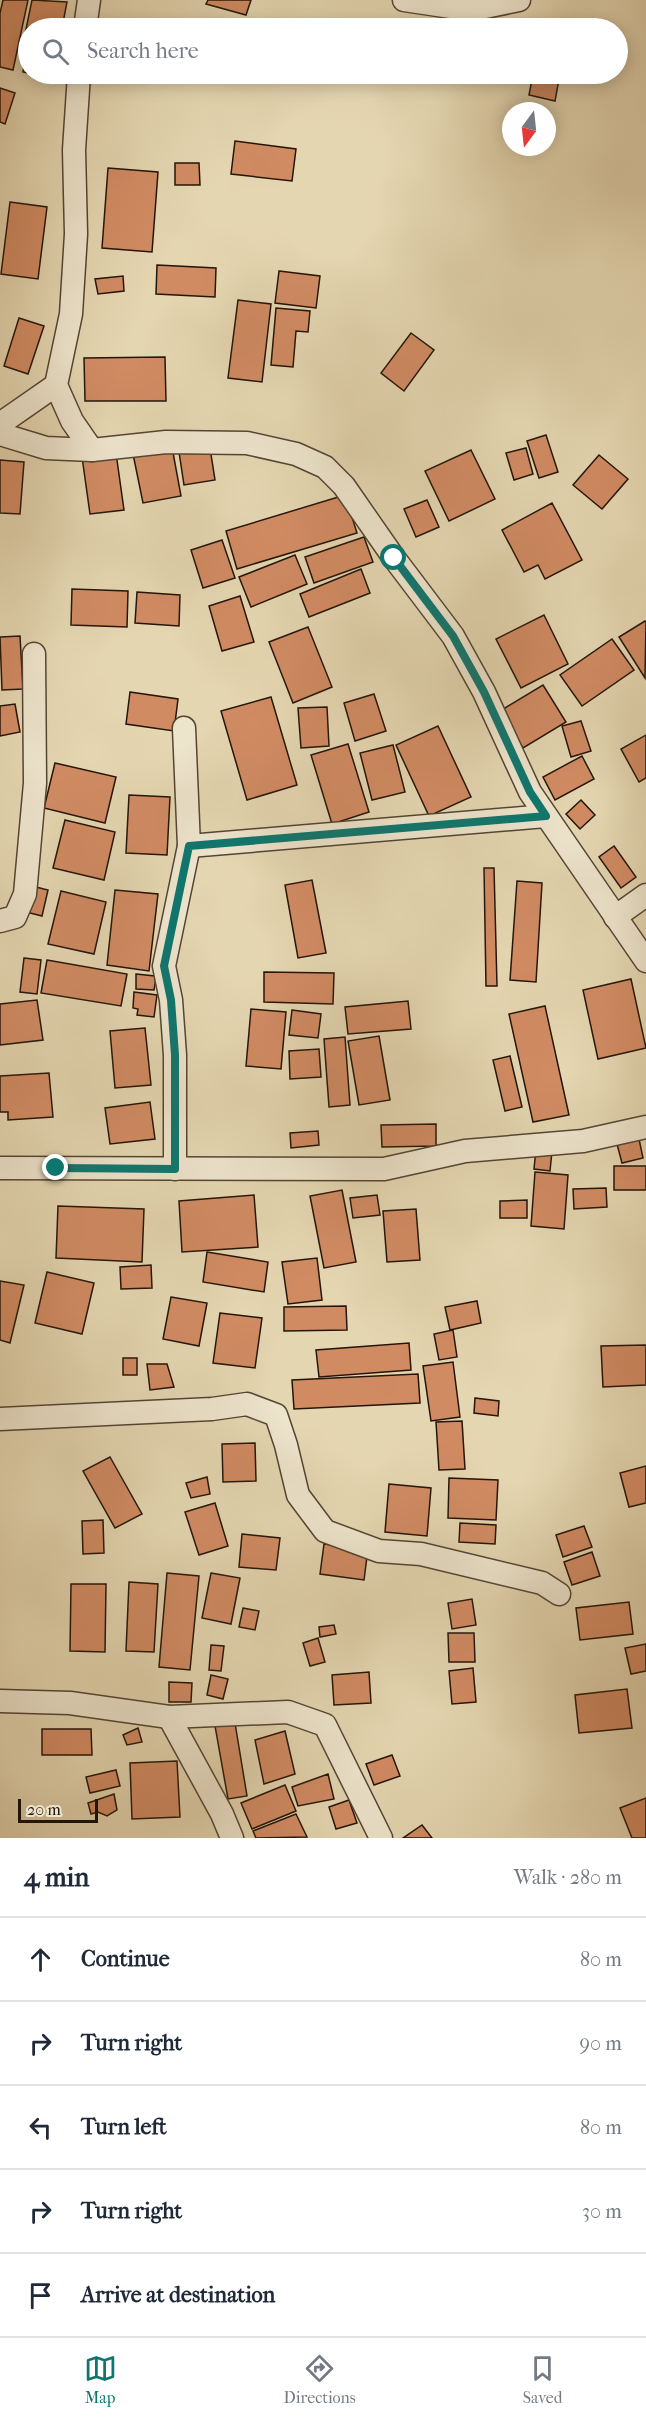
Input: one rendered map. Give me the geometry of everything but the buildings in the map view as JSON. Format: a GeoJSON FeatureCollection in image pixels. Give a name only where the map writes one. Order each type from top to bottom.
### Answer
{"type":"FeatureCollection","features":[{"type":"Feature","properties":{"kind":"street"},"geometry":{"type":"LineString","coordinates":[[86,18],[88,0]]}},
{"type":"Feature","properties":{"kind":"street"},"geometry":{"type":"LineString","coordinates":[[404,0],[471,10],[519,0]]}},
{"type":"Feature","properties":{"kind":"street"},"geometry":{"type":"LineString","coordinates":[[78,84],[74,150],[76,234],[71,314],[56,385],[72,421],[92,450]]}},
{"type":"Feature","properties":{"kind":"street"},"geometry":{"type":"LineString","coordinates":[[0,424],[56,385]]}},
{"type":"Feature","properties":{"kind":"street"},"geometry":{"type":"LineString","coordinates":[[0,434],[46,448],[92,450],[166,442],[247,443],[296,454],[325,467],[344,486],[394,558],[453,636],[484,692],[530,792],[646,961]]}},
{"type":"Feature","properties":{"kind":"street"},"geometry":{"type":"LineString","coordinates":[[0,921],[15,917],[25,894],[35,783],[34,654]]}},
{"type":"Feature","properties":{"kind":"street"},"geometry":{"type":"LineString","coordinates":[[175,1169],[175,1055],[171,1000],[164,966],[189,846],[184,728]]}},
{"type":"Feature","properties":{"kind":"street"},"geometry":{"type":"LineString","coordinates":[[189,846],[546,816]]}},
{"type":"Feature","properties":{"kind":"street"},"geometry":{"type":"LineString","coordinates":[[615,917],[646,895]]}},
{"type":"Feature","properties":{"kind":"street"},"geometry":{"type":"LineString","coordinates":[[0,1168],[384,1169],[465,1151],[583,1141],[646,1127]]}},
{"type":"Feature","properties":{"kind":"street"},"geometry":{"type":"LineString","coordinates":[[0,1419],[212,1409],[247,1404],[276,1415],[286,1444],[298,1495],[325,1532],[380,1551],[421,1554],[542,1583],[559,1594]]}},
{"type":"Feature","properties":{"kind":"street"},"geometry":{"type":"LineString","coordinates":[[0,1701],[70,1702],[169,1717],[288,1712],[325,1725],[381,1838]]}},
{"type":"Feature","properties":{"kind":"street"},"geometry":{"type":"LineString","coordinates":[[169,1717],[222,1814],[232,1838]]}},
{"type":"Feature","properties":{"kind":"route"},"geometry":{"type":"LineString","coordinates":[[56,1168],[175,1169],[175,1055],[171,1000],[164,966],[189,846],[546,816],[530,792],[484,692],[453,636],[394,558]]}}]}
